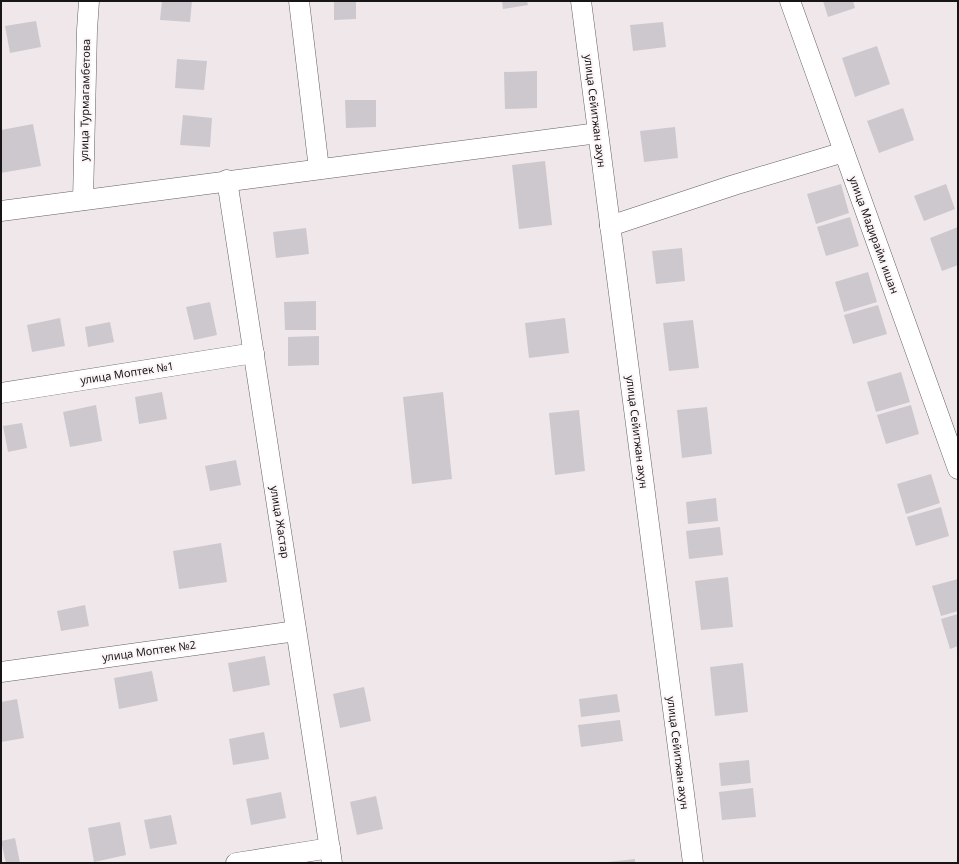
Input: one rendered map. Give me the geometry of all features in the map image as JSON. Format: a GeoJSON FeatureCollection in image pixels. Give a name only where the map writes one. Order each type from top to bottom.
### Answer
{"type":"FeatureCollection","features":[{"type":"Feature","properties":{"kind":"street","name":"улица Турмагамбетова"},"geometry":{"type":"LineString","coordinates":[[83,200],[89,1]]}},
{"type":"Feature","properties":{"kind":"street"},"geometry":{"type":"LineString","coordinates":[[299,1],[319,169]]}},
{"type":"Feature","properties":{"kind":"street","name":"улица Сейитжан ахун"},"geometry":{"type":"LineString","coordinates":[[581,1],[693,863]]}},
{"type":"Feature","properties":{"kind":"street","name":"улица Мадирайм ишан"},"geometry":{"type":"LineString","coordinates":[[790,1],[958,469]]}},
{"type":"Feature","properties":{"kind":"street"},"geometry":{"type":"LineString","coordinates":[[1,211],[227,180],[598,133]]}},
{"type":"Feature","properties":{"kind":"street"},"geometry":{"type":"LineString","coordinates":[[610,226],[734,185],[844,152]]}},
{"type":"Feature","properties":{"kind":"street","name":"улица Жастар"},"geometry":{"type":"LineString","coordinates":[[227,180],[331,856]]}},
{"type":"Feature","properties":{"kind":"street","name":"улица Моптек №1"},"geometry":{"type":"LineString","coordinates":[[1,393],[254,353]]}},
{"type":"Feature","properties":{"kind":"street","name":"улица Моптек №2"},"geometry":{"type":"LineString","coordinates":[[1,672],[296,631]]}},
{"type":"Feature","properties":{"kind":"street"},"geometry":{"type":"LineString","coordinates":[[236,863],[331,856]]}},
{"type":"Feature","properties":{"kind":"building"},"geometry":{"type":"Polygon","coordinates":[[[162,1],[192,1],[190,22],[160,20],[162,1]]]}},
{"type":"Feature","properties":{"kind":"building"},"geometry":{"type":"Polygon","coordinates":[[[334,1],[356,1],[356,19],[334,20],[334,1]]]}},
{"type":"Feature","properties":{"kind":"building"},"geometry":{"type":"Polygon","coordinates":[[[502,1],[527,1],[528,5],[503,9],[502,1]]]}},
{"type":"Feature","properties":{"kind":"building"},"geometry":{"type":"Polygon","coordinates":[[[823,1],[853,1],[855,8],[828,17],[823,1]]]}},
{"type":"Feature","properties":{"kind":"building"},"geometry":{"type":"Polygon","coordinates":[[[36,21],[41,47],[10,53],[5,26],[36,21]]]}},
{"type":"Feature","properties":{"kind":"building"},"geometry":{"type":"Polygon","coordinates":[[[663,22],[666,47],[633,51],[630,25],[663,22]]]}},
{"type":"Feature","properties":{"kind":"building"},"geometry":{"type":"Polygon","coordinates":[[[877,46],[890,84],[855,97],[842,58],[877,46]]]}},
{"type":"Feature","properties":{"kind":"building"},"geometry":{"type":"Polygon","coordinates":[[[177,59],[207,61],[204,90],[175,88],[177,59]]]}},
{"type":"Feature","properties":{"kind":"building"},"geometry":{"type":"Polygon","coordinates":[[[537,71],[537,108],[505,109],[504,72],[537,71]]]}},
{"type":"Feature","properties":{"kind":"building"},"geometry":{"type":"Polygon","coordinates":[[[345,100],[376,100],[376,127],[346,128],[345,100]]]}},
{"type":"Feature","properties":{"kind":"building"},"geometry":{"type":"Polygon","coordinates":[[[903,108],[914,140],[879,153],[867,121],[903,108]]]}},
{"type":"Feature","properties":{"kind":"building"},"geometry":{"type":"Polygon","coordinates":[[[183,115],[212,118],[210,147],[180,145],[183,115]]]}},
{"type":"Feature","properties":{"kind":"building"},"geometry":{"type":"Polygon","coordinates":[[[33,124],[41,166],[1,173],[1,130],[33,124]]]}},
{"type":"Feature","properties":{"kind":"building"},"geometry":{"type":"Polygon","coordinates":[[[675,127],[678,158],[644,162],[640,131],[675,127]]]}},
{"type":"Feature","properties":{"kind":"building"},"geometry":{"type":"Polygon","coordinates":[[[545,161],[552,225],[519,229],[512,165],[545,161]]]}},
{"type":"Feature","properties":{"kind":"building"},"geometry":{"type":"Polygon","coordinates":[[[841,184],[849,213],[816,224],[807,194],[841,184]]]}},
{"type":"Feature","properties":{"kind":"building"},"geometry":{"type":"Polygon","coordinates":[[[946,184],[955,209],[924,221],[914,196],[946,184]]]}},
{"type":"Feature","properties":{"kind":"building"},"geometry":{"type":"Polygon","coordinates":[[[850,217],[859,246],[826,256],[817,227],[850,217]]]}},
{"type":"Feature","properties":{"kind":"building"},"geometry":{"type":"Polygon","coordinates":[[[958,227],[958,265],[942,271],[930,238],[958,227]]]}},
{"type":"Feature","properties":{"kind":"building"},"geometry":{"type":"Polygon","coordinates":[[[306,228],[309,254],[276,258],[273,232],[306,228]]]}},
{"type":"Feature","properties":{"kind":"building"},"geometry":{"type":"Polygon","coordinates":[[[682,248],[685,281],[656,284],[652,251],[682,248]]]}},
{"type":"Feature","properties":{"kind":"building"},"geometry":{"type":"Polygon","coordinates":[[[868,272],[877,302],[844,312],[835,282],[868,272]]]}},
{"type":"Feature","properties":{"kind":"building"},"geometry":{"type":"Polygon","coordinates":[[[316,301],[316,330],[285,330],[284,302],[316,301]]]}},
{"type":"Feature","properties":{"kind":"building"},"geometry":{"type":"Polygon","coordinates":[[[210,302],[217,335],[194,340],[186,307],[210,302]]]}},
{"type":"Feature","properties":{"kind":"building"},"geometry":{"type":"Polygon","coordinates":[[[878,305],[887,334],[853,344],[844,315],[878,305]]]}},
{"type":"Feature","properties":{"kind":"building"},"geometry":{"type":"Polygon","coordinates":[[[60,318],[65,346],[32,352],[27,325],[60,318]]]}},
{"type":"Feature","properties":{"kind":"building"},"geometry":{"type":"Polygon","coordinates":[[[565,318],[569,353],[529,358],[525,323],[565,318]]]}},
{"type":"Feature","properties":{"kind":"building"},"geometry":{"type":"Polygon","coordinates":[[[693,320],[699,368],[669,371],[663,323],[693,320]]]}},
{"type":"Feature","properties":{"kind":"building"},"geometry":{"type":"Polygon","coordinates":[[[110,322],[114,342],[88,347],[85,327],[110,322]]]}},
{"type":"Feature","properties":{"kind":"building"},"geometry":{"type":"Polygon","coordinates":[[[319,336],[319,365],[288,366],[288,337],[319,336]]]}},
{"type":"Feature","properties":{"kind":"building"},"geometry":{"type":"Polygon","coordinates":[[[901,372],[910,402],[876,412],[867,382],[901,372]]]}},
{"type":"Feature","properties":{"kind":"building"},"geometry":{"type":"Polygon","coordinates":[[[162,392],[167,419],[139,424],[135,397],[162,392]]]}},
{"type":"Feature","properties":{"kind":"building"},"geometry":{"type":"Polygon","coordinates":[[[443,392],[452,479],[412,484],[403,397],[443,392]]]}},
{"type":"Feature","properties":{"kind":"building"},"geometry":{"type":"Polygon","coordinates":[[[96,405],[102,441],[70,447],[63,412],[96,405]]]}},
{"type":"Feature","properties":{"kind":"building"},"geometry":{"type":"Polygon","coordinates":[[[911,405],[919,434],[886,444],[877,415],[911,405]]]}},
{"type":"Feature","properties":{"kind":"building"},"geometry":{"type":"Polygon","coordinates":[[[707,407],[712,454],[682,458],[677,410],[707,407]]]}},
{"type":"Feature","properties":{"kind":"building"},"geometry":{"type":"Polygon","coordinates":[[[579,410],[585,471],[555,475],[549,413],[579,410]]]}},
{"type":"Feature","properties":{"kind":"building"},"geometry":{"type":"Polygon","coordinates":[[[22,423],[27,448],[8,452],[3,426],[22,423]]]}},
{"type":"Feature","properties":{"kind":"building"},"geometry":{"type":"Polygon","coordinates":[[[236,460],[241,485],[210,491],[205,466],[236,460]]]}},
{"type":"Feature","properties":{"kind":"building"},"geometry":{"type":"Polygon","coordinates":[[[931,474],[940,503],[906,514],[897,484],[931,474]]]}},
{"type":"Feature","properties":{"kind":"building"},"geometry":{"type":"Polygon","coordinates":[[[716,498],[718,521],[688,524],[686,502],[716,498]]]}},
{"type":"Feature","properties":{"kind":"building"},"geometry":{"type":"Polygon","coordinates":[[[941,507],[949,536],[916,546],[907,517],[941,507]]]}},
{"type":"Feature","properties":{"kind":"building"},"geometry":{"type":"Polygon","coordinates":[[[720,527],[723,555],[689,559],[686,531],[720,527]]]}},
{"type":"Feature","properties":{"kind":"building"},"geometry":{"type":"Polygon","coordinates":[[[221,543],[227,582],[179,589],[173,551],[221,543]]]}},
{"type":"Feature","properties":{"kind":"building"},"geometry":{"type":"Polygon","coordinates":[[[728,577],[733,627],[701,630],[695,581],[728,577]]]}},
{"type":"Feature","properties":{"kind":"building"},"geometry":{"type":"Polygon","coordinates":[[[958,579],[958,611],[941,616],[932,586],[958,579]]]}},
{"type":"Feature","properties":{"kind":"building"},"geometry":{"type":"Polygon","coordinates":[[[85,605],[89,626],[61,631],[57,611],[85,605]]]}},
{"type":"Feature","properties":{"kind":"building"},"geometry":{"type":"Polygon","coordinates":[[[958,614],[958,646],[950,649],[941,619],[958,614]]]}},
{"type":"Feature","properties":{"kind":"building"},"geometry":{"type":"Polygon","coordinates":[[[265,656],[270,685],[233,692],[228,663],[265,656]]]}},
{"type":"Feature","properties":{"kind":"building"},"geometry":{"type":"Polygon","coordinates":[[[743,663],[748,712],[715,716],[710,667],[743,663]]]}},
{"type":"Feature","properties":{"kind":"building"},"geometry":{"type":"Polygon","coordinates":[[[152,671],[158,701],[119,709],[114,678],[152,671]]]}},
{"type":"Feature","properties":{"kind":"building"},"geometry":{"type":"Polygon","coordinates":[[[364,687],[371,721],[340,728],[333,694],[364,687]]]}},
{"type":"Feature","properties":{"kind":"building"},"geometry":{"type":"Polygon","coordinates":[[[617,694],[620,712],[581,717],[579,699],[617,694]]]}},
{"type":"Feature","properties":{"kind":"building"},"geometry":{"type":"Polygon","coordinates":[[[17,699],[24,738],[1,742],[1,702],[17,699]]]}},
{"type":"Feature","properties":{"kind":"building"},"geometry":{"type":"Polygon","coordinates":[[[620,720],[623,741],[581,747],[578,725],[620,720]]]}},
{"type":"Feature","properties":{"kind":"building"},"geometry":{"type":"Polygon","coordinates":[[[264,732],[269,759],[233,765],[229,739],[264,732]]]}},
{"type":"Feature","properties":{"kind":"building"},"geometry":{"type":"Polygon","coordinates":[[[749,760],[751,783],[721,786],[719,763],[749,760]]]}},
{"type":"Feature","properties":{"kind":"building"},"geometry":{"type":"Polygon","coordinates":[[[753,788],[756,817],[722,820],[719,792],[753,788]]]}},
{"type":"Feature","properties":{"kind":"building"},"geometry":{"type":"Polygon","coordinates":[[[281,792],[286,818],[251,825],[246,799],[281,792]]]}},
{"type":"Feature","properties":{"kind":"building"},"geometry":{"type":"Polygon","coordinates":[[[376,796],[383,829],[357,835],[350,802],[376,796]]]}},
{"type":"Feature","properties":{"kind":"building"},"geometry":{"type":"Polygon","coordinates":[[[171,815],[177,844],[150,849],[144,820],[171,815]]]}},
{"type":"Feature","properties":{"kind":"building"},"geometry":{"type":"Polygon","coordinates":[[[120,822],[126,855],[94,862],[88,828],[120,822]]]}},
{"type":"Feature","properties":{"kind":"building"},"geometry":{"type":"Polygon","coordinates":[[[15,838],[20,863],[6,863],[1,841],[15,838]]]}},
{"type":"Feature","properties":{"kind":"building"},"geometry":{"type":"Polygon","coordinates":[[[635,859],[635,863],[608,863],[608,862],[635,859]]]}}]}
